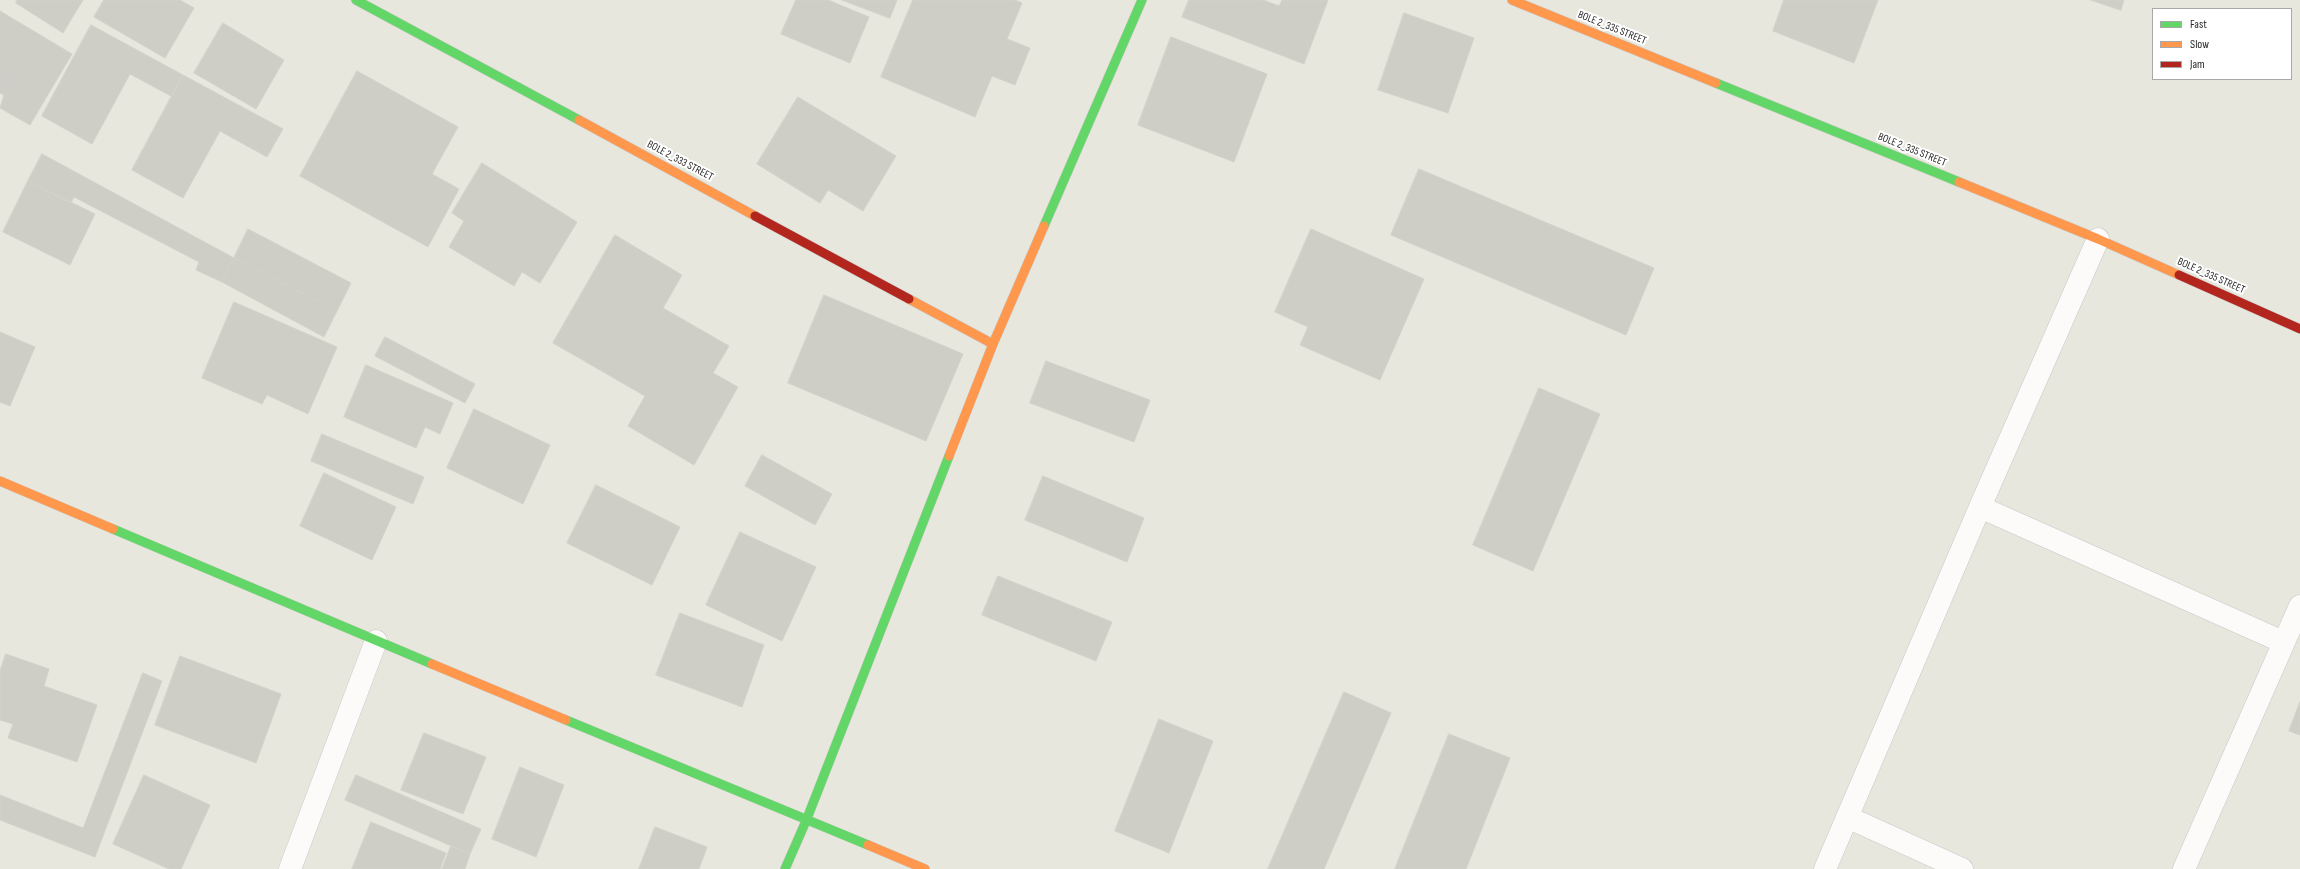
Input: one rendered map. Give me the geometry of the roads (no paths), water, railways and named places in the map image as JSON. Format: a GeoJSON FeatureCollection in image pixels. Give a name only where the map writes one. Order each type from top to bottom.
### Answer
{"type":"FeatureCollection","features":[{"type":"Feature","properties":{"kind":"street","name":"BOLE 2_333 STREET"},"geometry":{"type":"LineString","coordinates":[[356,0],[993,344]]}},
{"type":"Feature","properties":{"kind":"street"},"geometry":{"type":"LineString","coordinates":[[785,869],[806,821],[993,344],[1142,0]]}},
{"type":"Feature","properties":{"kind":"street","name":"BOLE 2_335 STREET"},"geometry":{"type":"LineString","coordinates":[[1512,0],[2098,239],[2300,329]]}},
{"type":"Feature","properties":{"kind":"street"},"geometry":{"type":"LineString","coordinates":[[1825,869],[1980,507],[2098,239]]}},
{"type":"Feature","properties":{"kind":"street"},"geometry":{"type":"LineString","coordinates":[[0,481],[376,641],[806,821],[925,869]]}},
{"type":"Feature","properties":{"kind":"street"},"geometry":{"type":"LineString","coordinates":[[1980,507],[2283,642]]}},
{"type":"Feature","properties":{"kind":"street"},"geometry":{"type":"LineString","coordinates":[[2184,869],[2300,606]]}},
{"type":"Feature","properties":{"kind":"street"},"geometry":{"type":"LineString","coordinates":[[290,869],[376,641]]}},
{"type":"Feature","properties":{"kind":"street"},"geometry":{"type":"LineString","coordinates":[[1847,818],[1962,869]]}}]}
